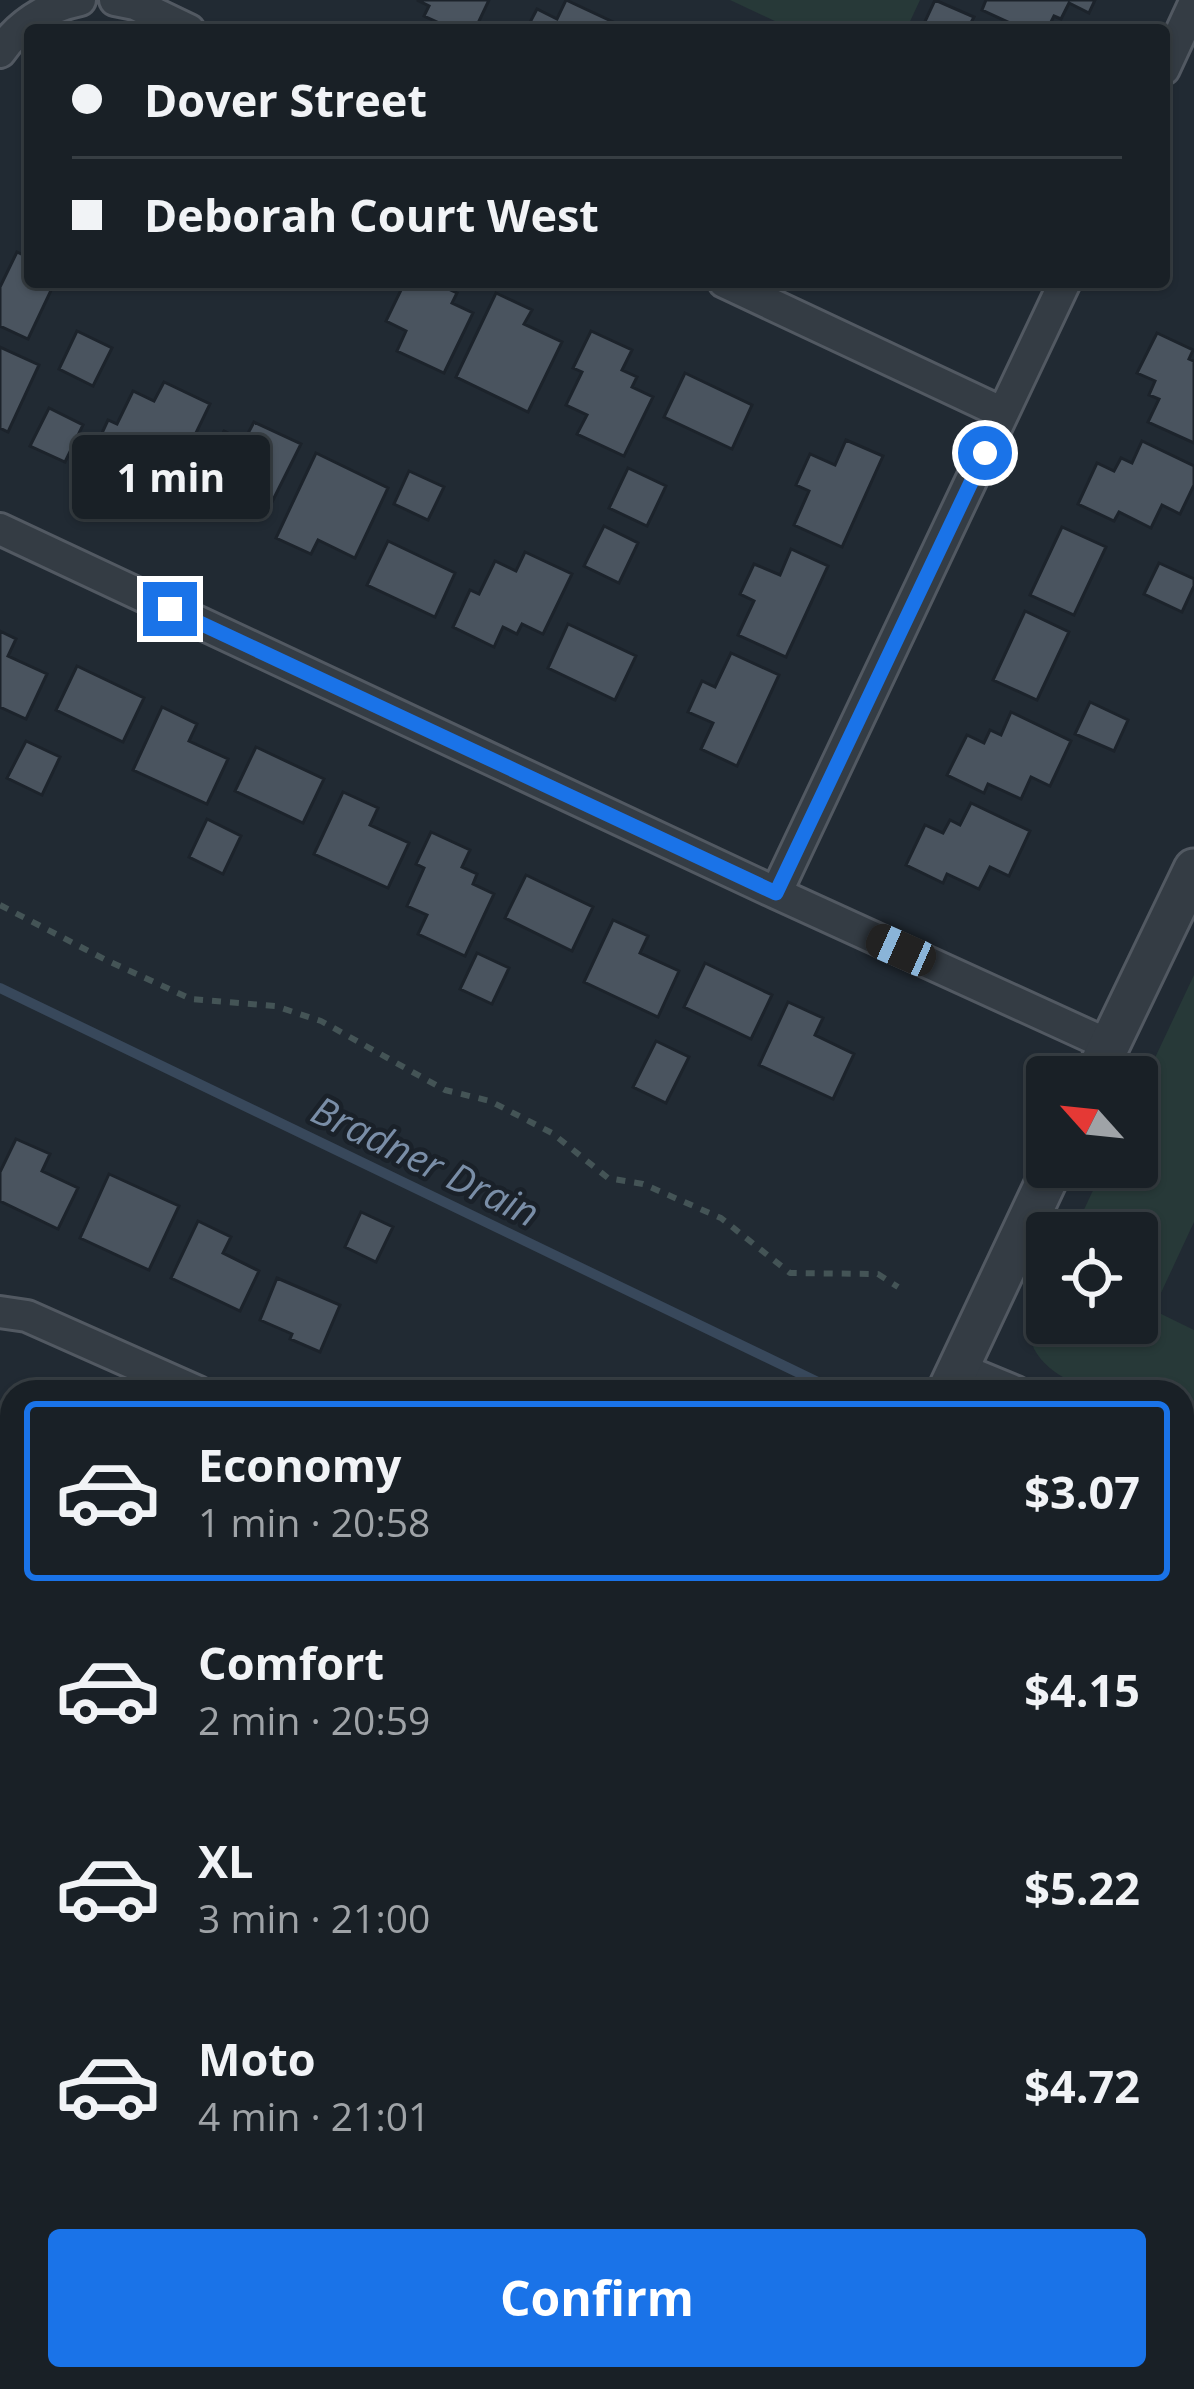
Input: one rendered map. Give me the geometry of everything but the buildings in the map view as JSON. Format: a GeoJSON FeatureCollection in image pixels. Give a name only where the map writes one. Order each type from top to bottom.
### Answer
{"type":"FeatureCollection","features":[{"type":"Feature","properties":{"kind":"street"},"geometry":{"type":"LineString","coordinates":[[25,24],[50,9],[80,0]]}},
{"type":"Feature","properties":{"kind":"street"},"geometry":{"type":"LineString","coordinates":[[115,0],[177,24]]}},
{"type":"Feature","properties":{"kind":"street"},"geometry":{"type":"LineString","coordinates":[[1170,56],[1194,4]]}},
{"type":"Feature","properties":{"kind":"street"},"geometry":{"type":"LineString","coordinates":[[0,52],[24,25]]}},
{"type":"Feature","properties":{"kind":"street"},"geometry":{"type":"LineString","coordinates":[[737,288],[1003,413]]}},
{"type":"Feature","properties":{"kind":"street"},"geometry":{"type":"LineString","coordinates":[[776,893],[1061,288]]}},
{"type":"Feature","properties":{"kind":"street"},"geometry":{"type":"LineString","coordinates":[[0,529],[776,893],[1091,1056]]}},
{"type":"Feature","properties":{"kind":"street"},"geometry":{"type":"LineString","coordinates":[[1103,1056],[1194,869]]}},
{"type":"Feature","properties":{"kind":"street"},"geometry":{"type":"LineString","coordinates":[[952,1380],[1042,1188]]}},
{"type":"Feature","properties":{"kind":"street"},"geometry":{"type":"LineString","coordinates":[[0,1312],[27,1316],[171,1380]]}},
{"type":"Feature","properties":{"kind":"path"},"geometry":{"type":"LineString","coordinates":[[0,905],[191,999],[275,1006],[321,1021],[445,1090],[490,1101],[552,1133],[608,1178],[643,1184],[721,1218],[790,1273],[878,1274],[898,1287]]}},
{"type":"Feature","properties":{"kind":"shaded area"},"geometry":{"type":"Polygon","coordinates":[[[730,0],[920,0],[909,24],[781,24],[730,0]]]}},
{"type":"Feature","properties":{"kind":"shaded area"},"geometry":{"type":"Polygon","coordinates":[[[1194,975],[1194,1222],[1158,1299],[1158,1212],[1083,1212],[1094,1188],[1158,1188],[1156,1056],[1194,975]]]}},
{"type":"Feature","properties":{"kind":"shaded area"},"geometry":{"type":"Polygon","coordinates":[[[1158,1312],[1194,1330],[1194,1380],[1068,1380],[1044,1363],[1032,1344],[1158,1344],[1158,1312]]]}},
{"type":"Feature","properties":{"kind":"waterway","name":"Bradner Drain"},"geometry":{"type":"LineString","coordinates":[[0,988],[814,1380]]}},
{"type":"Feature","properties":{"kind":"route"},"geometry":{"type":"LineString","coordinates":[[170,609],[776,893],[985,453]]}}]}
